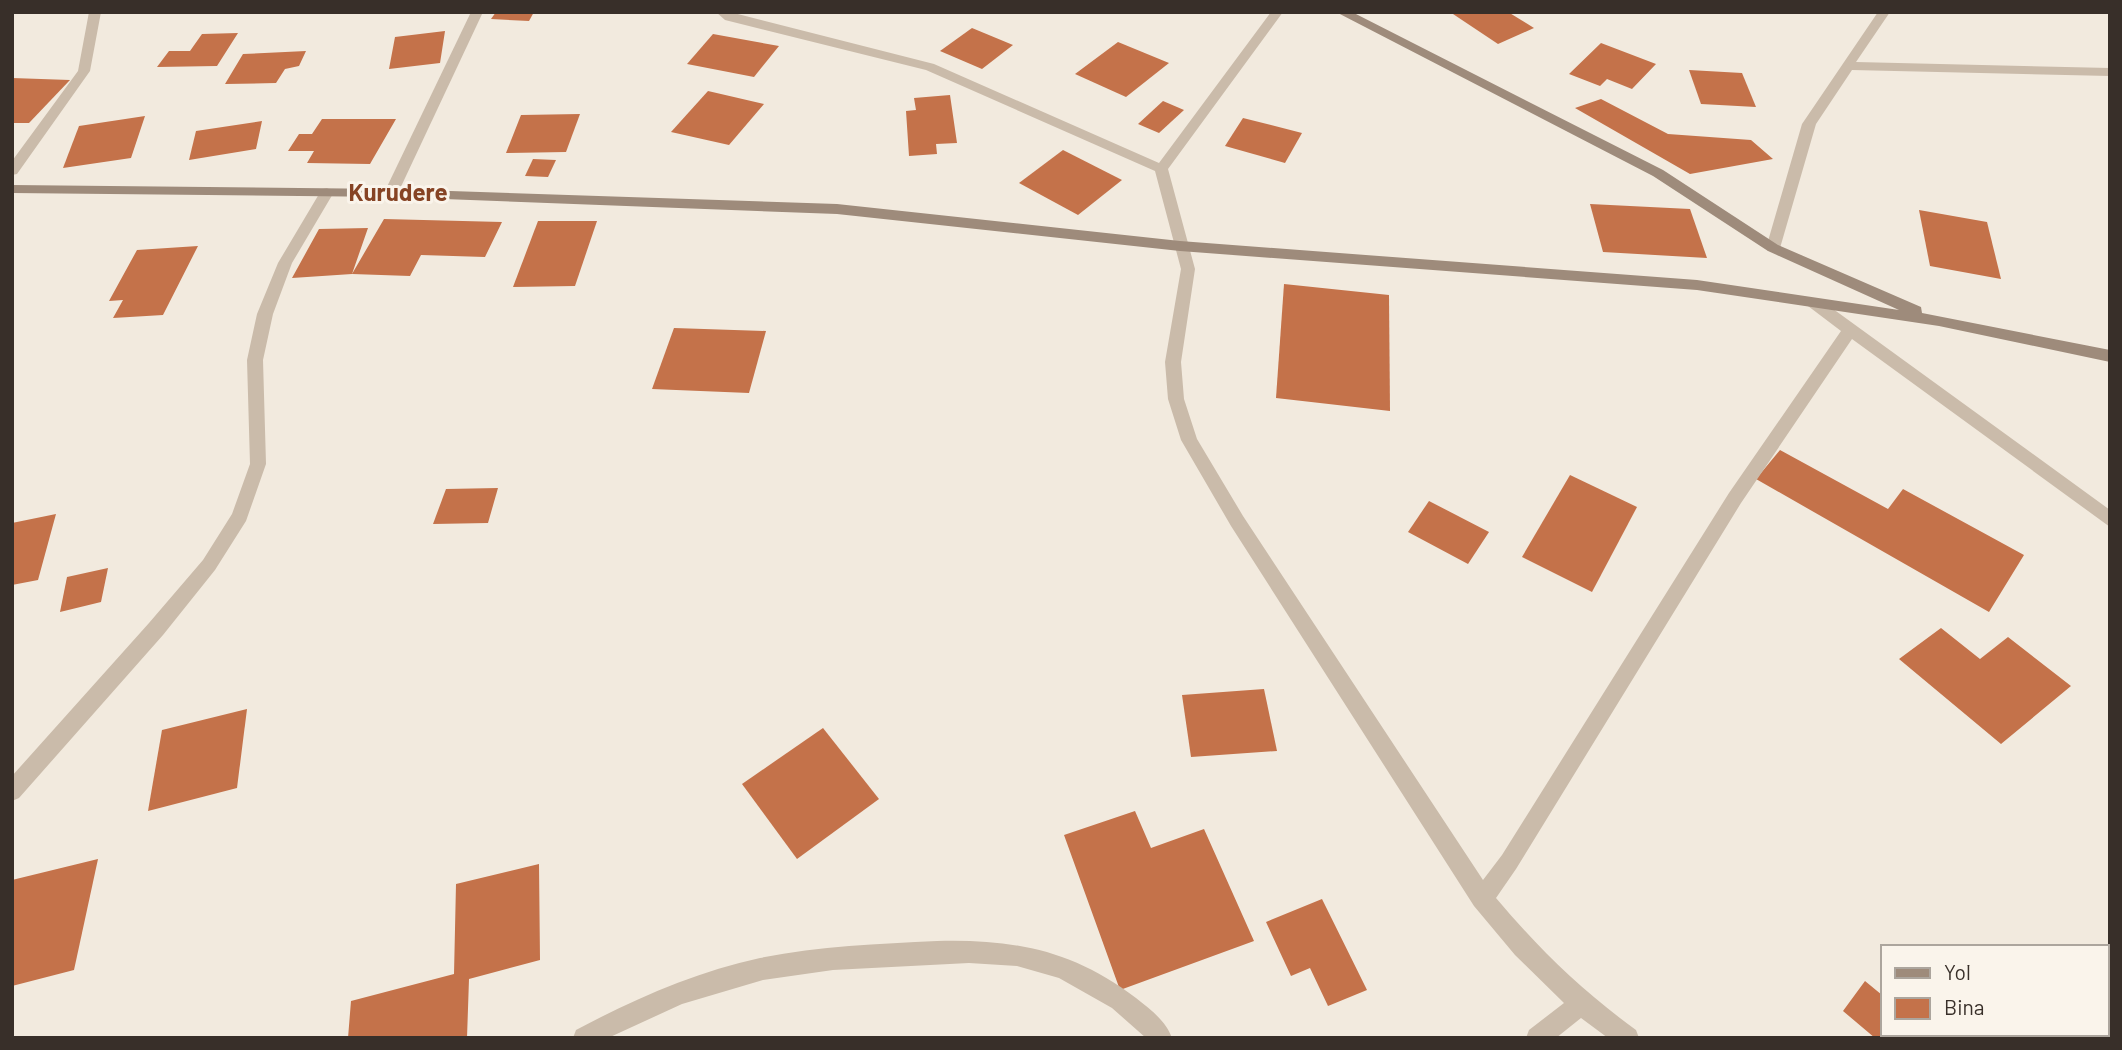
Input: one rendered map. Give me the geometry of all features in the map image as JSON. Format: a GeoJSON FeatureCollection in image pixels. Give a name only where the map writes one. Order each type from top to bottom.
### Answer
{"type":"FeatureCollection","features":[{"type":"Feature","properties":{"kind":"street"},"geometry":{"type":"LineString","coordinates":[[12,171],[84,71],[95,12]]}},
{"type":"Feature","properties":{"kind":"street"},"geometry":{"type":"LineString","coordinates":[[391,193],[477,12]]}},
{"type":"Feature","properties":{"kind":"street"},"geometry":{"type":"LineString","coordinates":[[722,12],[729,17],[930,68],[1161,169]]}},
{"type":"Feature","properties":{"kind":"street"},"geometry":{"type":"LineString","coordinates":[[1161,169],[1277,12]]}},
{"type":"Feature","properties":{"kind":"street"},"geometry":{"type":"LineString","coordinates":[[1342,12],[1658,173],[1773,248],[1938,321]]}},
{"type":"Feature","properties":{"kind":"street"},"geometry":{"type":"LineString","coordinates":[[1773,248],[1809,124],[1884,12]]}},
{"type":"Feature","properties":{"kind":"street"},"geometry":{"type":"LineString","coordinates":[[1846,66],[2110,72]]}},
{"type":"Feature","properties":{"kind":"street"},"geometry":{"type":"LineString","coordinates":[[1161,169],[1188,269],[1173,362],[1176,399],[1189,440],[1237,521],[1482,898],[1522,947],[1581,1004],[1628,1038]]}},
{"type":"Feature","properties":{"kind":"street"},"geometry":{"type":"LineString","coordinates":[[12,189],[391,193],[837,209],[1180,246],[1696,285],[1938,321],[2110,356]]}},
{"type":"Feature","properties":{"kind":"street"},"geometry":{"type":"LineString","coordinates":[[12,791],[156,629],[209,565],[240,516],[258,464],[255,360],[265,314],[285,262],[327,192]]}},
{"type":"Feature","properties":{"kind":"street"},"geometry":{"type":"LineString","coordinates":[[1813,302],[2110,520]]}},
{"type":"Feature","properties":{"kind":"street"},"geometry":{"type":"LineString","coordinates":[[1482,898],[1509,862],[1735,498],[1850,330]]}},
{"type":"Feature","properties":{"kind":"street"},"geometry":{"type":"LineString","coordinates":[[584,1038],[640,1008],[718,980],[813,959],[952,951],[1033,958],[1087,978],[1152,1025],[1161,1038]]}},
{"type":"Feature","properties":{"kind":"street"},"geometry":{"type":"LineString","coordinates":[[1537,1038],[1581,1004]]}},
{"type":"Feature","properties":{"kind":"building"},"geometry":{"type":"Polygon","coordinates":[[[496,12],[534,12],[529,21],[491,19],[496,12]]]}},
{"type":"Feature","properties":{"kind":"building"},"geometry":{"type":"Polygon","coordinates":[[[1450,12],[1508,12],[1534,28],[1498,44],[1450,12]]]}},
{"type":"Feature","properties":{"kind":"building"},"geometry":{"type":"Polygon","coordinates":[[[972,28],[1013,45],[982,69],[940,51],[972,28]]]}},
{"type":"Feature","properties":{"kind":"building"},"geometry":{"type":"Polygon","coordinates":[[[445,31],[440,63],[389,69],[395,37],[445,31]]]}},
{"type":"Feature","properties":{"kind":"building"},"geometry":{"type":"Polygon","coordinates":[[[238,33],[217,66],[157,67],[169,51],[190,51],[202,34],[238,33]]]}},
{"type":"Feature","properties":{"kind":"building"},"geometry":{"type":"Polygon","coordinates":[[[713,34],[779,46],[754,77],[687,64],[713,34]]]}},
{"type":"Feature","properties":{"kind":"building"},"geometry":{"type":"Polygon","coordinates":[[[1118,42],[1169,63],[1126,97],[1075,74],[1118,42]]]}},
{"type":"Feature","properties":{"kind":"building"},"geometry":{"type":"Polygon","coordinates":[[[1601,43],[1656,64],[1632,89],[1607,79],[1600,86],[1569,74],[1601,43]]]}},
{"type":"Feature","properties":{"kind":"building"},"geometry":{"type":"Polygon","coordinates":[[[306,51],[299,66],[285,69],[276,83],[225,84],[243,54],[306,51]]]}},
{"type":"Feature","properties":{"kind":"building"},"geometry":{"type":"Polygon","coordinates":[[[1689,70],[1742,73],[1756,107],[1701,104],[1689,70]]]}},
{"type":"Feature","properties":{"kind":"building"},"geometry":{"type":"Polygon","coordinates":[[[12,78],[70,80],[29,123],[12,123],[12,78]]]}},
{"type":"Feature","properties":{"kind":"building"},"geometry":{"type":"Polygon","coordinates":[[[708,91],[764,104],[729,145],[671,132],[708,91]]]}},
{"type":"Feature","properties":{"kind":"building"},"geometry":{"type":"Polygon","coordinates":[[[950,95],[957,143],[936,144],[937,154],[909,156],[906,111],[916,110],[914,98],[950,95]]]}},
{"type":"Feature","properties":{"kind":"building"},"geometry":{"type":"Polygon","coordinates":[[[1601,99],[1668,134],[1751,140],[1773,159],[1690,174],[1575,108],[1601,99]]]}},
{"type":"Feature","properties":{"kind":"building"},"geometry":{"type":"Polygon","coordinates":[[[1163,101],[1184,110],[1159,133],[1138,124],[1163,101]]]}},
{"type":"Feature","properties":{"kind":"building"},"geometry":{"type":"Polygon","coordinates":[[[580,114],[566,152],[506,153],[521,115],[580,114]]]}},
{"type":"Feature","properties":{"kind":"building"},"geometry":{"type":"Polygon","coordinates":[[[145,116],[131,158],[63,168],[79,126],[145,116]]]}},
{"type":"Feature","properties":{"kind":"building"},"geometry":{"type":"Polygon","coordinates":[[[1243,118],[1302,133],[1285,163],[1225,146],[1243,118]]]}},
{"type":"Feature","properties":{"kind":"building"},"geometry":{"type":"Polygon","coordinates":[[[322,119],[396,119],[370,164],[307,163],[314,151],[288,151],[299,134],[312,134],[322,119]]]}},
{"type":"Feature","properties":{"kind":"building"},"geometry":{"type":"Polygon","coordinates":[[[262,121],[256,149],[189,160],[196,131],[262,121]]]}},
{"type":"Feature","properties":{"kind":"building"},"geometry":{"type":"Polygon","coordinates":[[[1063,150],[1122,180],[1078,215],[1019,183],[1063,150]]]}},
{"type":"Feature","properties":{"kind":"building"},"geometry":{"type":"Polygon","coordinates":[[[533,159],[556,160],[548,177],[525,176],[533,159]]]}},
{"type":"Feature","properties":{"kind":"building"},"geometry":{"type":"Polygon","coordinates":[[[1590,204],[1690,209],[1707,258],[1603,252],[1590,204]]]}},
{"type":"Feature","properties":{"kind":"building"},"geometry":{"type":"Polygon","coordinates":[[[1919,210],[1987,222],[2001,279],[1930,266],[1919,210]]]}},
{"type":"Feature","properties":{"kind":"building"},"geometry":{"type":"Polygon","coordinates":[[[384,219],[502,222],[485,257],[421,255],[410,276],[352,274],[384,219]]]}},
{"type":"Feature","properties":{"kind":"building"},"geometry":{"type":"Polygon","coordinates":[[[538,221],[597,221],[575,286],[513,287],[538,221]]]}},
{"type":"Feature","properties":{"kind":"building"},"geometry":{"type":"Polygon","coordinates":[[[368,228],[352,274],[292,278],[319,229],[368,228]]]}},
{"type":"Feature","properties":{"kind":"building"},"geometry":{"type":"Polygon","coordinates":[[[198,246],[163,315],[113,318],[123,300],[109,301],[137,250],[198,246]]]}},
{"type":"Feature","properties":{"kind":"building"},"geometry":{"type":"Polygon","coordinates":[[[1284,284],[1389,295],[1390,411],[1276,398],[1284,284]]]}},
{"type":"Feature","properties":{"kind":"building"},"geometry":{"type":"Polygon","coordinates":[[[674,328],[766,331],[749,393],[652,389],[674,328]]]}},
{"type":"Feature","properties":{"kind":"building"},"geometry":{"type":"Polygon","coordinates":[[[1780,450],[1888,509],[1903,489],[2024,555],[1989,612],[1756,479],[1780,450]]]}},
{"type":"Feature","properties":{"kind":"building"},"geometry":{"type":"Polygon","coordinates":[[[1570,475],[1637,507],[1592,592],[1522,557],[1570,475]]]}},
{"type":"Feature","properties":{"kind":"building"},"geometry":{"type":"Polygon","coordinates":[[[498,488],[488,523],[433,524],[446,489],[498,488]]]}},
{"type":"Feature","properties":{"kind":"building"},"geometry":{"type":"Polygon","coordinates":[[[1429,501],[1489,532],[1468,564],[1408,532],[1429,501]]]}},
{"type":"Feature","properties":{"kind":"building"},"geometry":{"type":"Polygon","coordinates":[[[56,514],[38,580],[12,585],[12,523],[56,514]]]}},
{"type":"Feature","properties":{"kind":"building"},"geometry":{"type":"Polygon","coordinates":[[[108,568],[101,602],[60,612],[67,577],[108,568]]]}},
{"type":"Feature","properties":{"kind":"building"},"geometry":{"type":"Polygon","coordinates":[[[1941,628],[1980,659],[2008,637],[2071,686],[2001,744],[1899,659],[1941,628]]]}},
{"type":"Feature","properties":{"kind":"building"},"geometry":{"type":"Polygon","coordinates":[[[1264,689],[1277,751],[1191,757],[1182,695],[1264,689]]]}},
{"type":"Feature","properties":{"kind":"building"},"geometry":{"type":"Polygon","coordinates":[[[247,709],[237,788],[148,811],[162,730],[247,709]]]}},
{"type":"Feature","properties":{"kind":"building"},"geometry":{"type":"Polygon","coordinates":[[[823,728],[879,799],[797,859],[742,784],[823,728]]]}},
{"type":"Feature","properties":{"kind":"building"},"geometry":{"type":"Polygon","coordinates":[[[1135,811],[1151,848],[1204,829],[1254,941],[1120,990],[1064,835],[1135,811]]]}},
{"type":"Feature","properties":{"kind":"building"},"geometry":{"type":"Polygon","coordinates":[[[98,859],[74,970],[12,986],[12,880],[98,859]]]}},
{"type":"Feature","properties":{"kind":"building"},"geometry":{"type":"Polygon","coordinates":[[[539,864],[540,960],[469,979],[467,1038],[348,1038],[351,1001],[454,974],[456,884],[539,864]]]}},
{"type":"Feature","properties":{"kind":"building"},"geometry":{"type":"Polygon","coordinates":[[[1322,899],[1367,990],[1328,1006],[1310,968],[1291,976],[1266,922],[1322,899]]]}},
{"type":"Feature","properties":{"kind":"building"},"geometry":{"type":"Polygon","coordinates":[[[1865,981],[1881,994],[1881,1036],[1934,1038],[1875,1038],[1843,1011],[1865,981]]]}},
{"type":"Feature","properties":{"kind":"district","name":"Kurudere"},"geometry":{"type":"Point","coordinates":[398,193]}}]}
